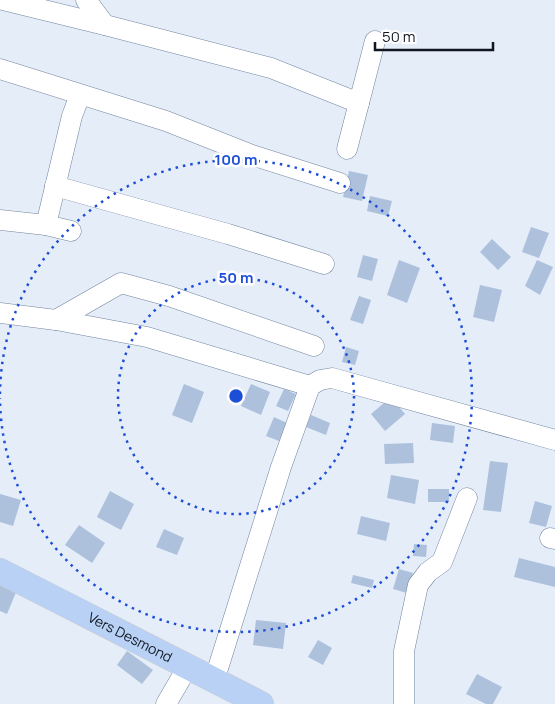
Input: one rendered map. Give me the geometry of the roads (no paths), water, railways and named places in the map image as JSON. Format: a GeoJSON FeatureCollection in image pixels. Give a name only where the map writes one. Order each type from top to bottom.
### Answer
{"type":"FeatureCollection","features":[{"type":"Feature","properties":{"kind":"main road","name":"Vers Desmond"},"geometry":{"type":"LineString","coordinates":[[0,571],[187,668],[261,704]]}},
{"type":"Feature","properties":{"kind":"street"},"geometry":{"type":"LineString","coordinates":[[3,0],[271,68],[359,104]]}},
{"type":"Feature","properties":{"kind":"street"},"geometry":{"type":"LineString","coordinates":[[86,0],[105,25]]}},
{"type":"Feature","properties":{"kind":"street"},"geometry":{"type":"LineString","coordinates":[[347,149],[375,41]]}},
{"type":"Feature","properties":{"kind":"street"},"geometry":{"type":"LineString","coordinates":[[0,70],[166,121],[252,155],[340,183]]}},
{"type":"Feature","properties":{"kind":"street"},"geometry":{"type":"LineString","coordinates":[[46,225],[72,116],[80,95]]}},
{"type":"Feature","properties":{"kind":"street"},"geometry":{"type":"LineString","coordinates":[[55,186],[228,234],[324,264]]}},
{"type":"Feature","properties":{"kind":"street"},"geometry":{"type":"LineString","coordinates":[[0,220],[46,225],[71,231]]}},
{"type":"Feature","properties":{"kind":"street"},"geometry":{"type":"LineString","coordinates":[[56,320],[121,283],[169,296],[314,346]]}},
{"type":"Feature","properties":{"kind":"street"},"geometry":{"type":"LineString","coordinates":[[0,312],[56,320],[147,337],[310,386]]}},
{"type":"Feature","properties":{"kind":"street"},"geometry":{"type":"LineString","coordinates":[[214,681],[281,467],[310,386],[320,380],[332,378],[555,440]]}},
{"type":"Feature","properties":{"kind":"street"},"geometry":{"type":"LineString","coordinates":[[404,704],[404,650],[418,585],[428,572],[442,562],[467,498]]}},
{"type":"Feature","properties":{"kind":"street"},"geometry":{"type":"LineString","coordinates":[[166,704],[187,668]]}}]}
